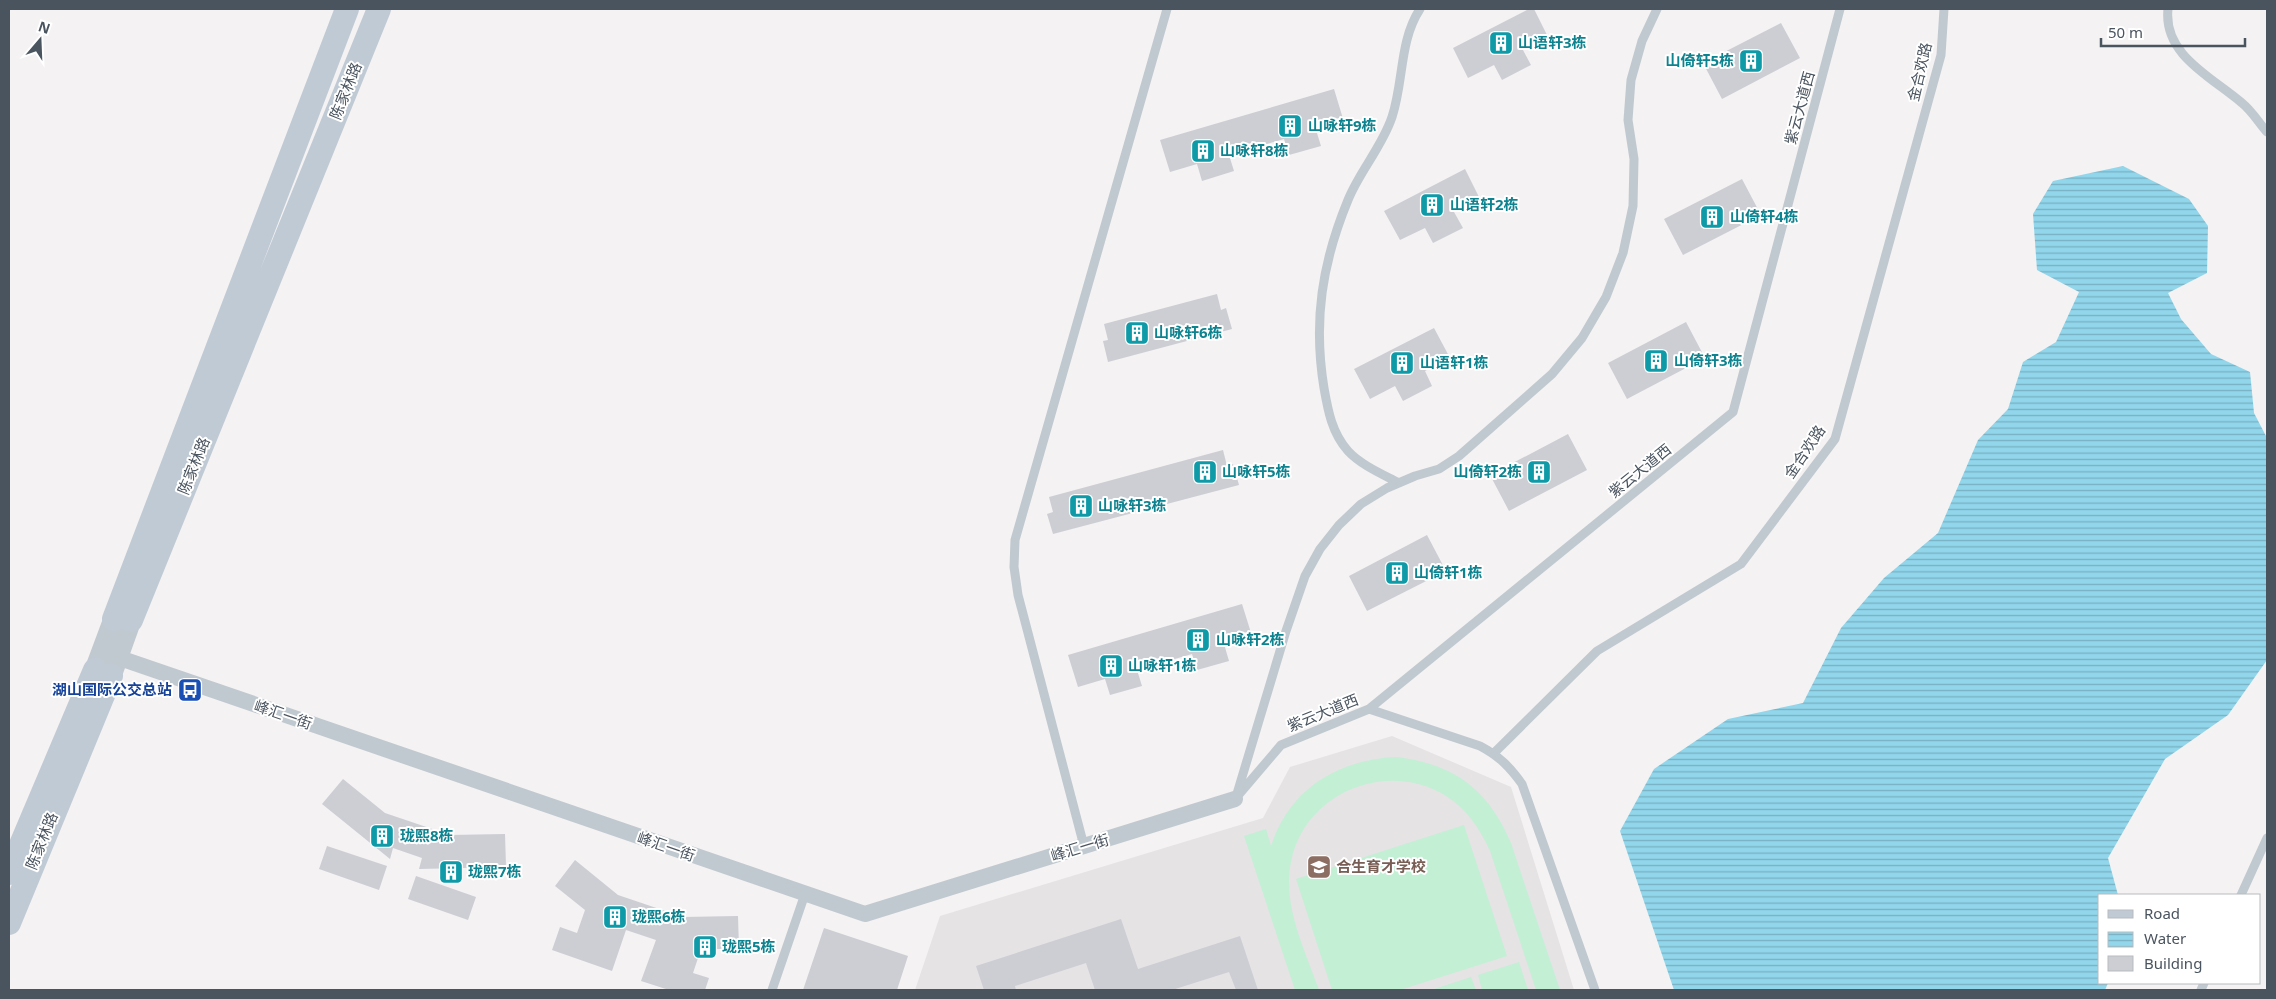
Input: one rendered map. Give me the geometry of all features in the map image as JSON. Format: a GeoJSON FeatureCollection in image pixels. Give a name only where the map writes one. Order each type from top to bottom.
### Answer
{"type":"FeatureCollection","features":[{"type":"Feature","properties":{"kind":"main road","name":"陈家林路"},"geometry":{"type":"LineString","coordinates":[[123,620],[347,9]]}},
{"type":"Feature","properties":{"kind":"main road","name":"陈家林路"},"geometry":{"type":"LineString","coordinates":[[123,620],[379,9]]}},
{"type":"Feature","properties":{"kind":"main road","name":"陈家林路"},"geometry":{"type":"LineString","coordinates":[[9,873],[106,664]]}},
{"type":"Feature","properties":{"kind":"main road","name":"陈家林路"},"geometry":{"type":"LineString","coordinates":[[9,924],[106,664]]}},
{"type":"Feature","properties":{"kind":"street","name":"陈家林路"},"geometry":{"type":"LineString","coordinates":[[106,664],[123,620]]}},
{"type":"Feature","properties":{"kind":"street","name":"峰汇一街"},"geometry":{"type":"LineString","coordinates":[[106,664],[865,914],[1235,799]]}},
{"type":"Feature","properties":{"kind":"lane"},"geometry":{"type":"LineString","coordinates":[[1084,846],[1018,595],[1014,568],[1015,540],[1167,9]]}},
{"type":"Feature","properties":{"kind":"lane"},"geometry":{"type":"LineString","coordinates":[[1399,483],[1368,466],[1349,452],[1335,432],[1327,409],[1318,355],[1319,301],[1330,249],[1348,198],[1376,152],[1392,118],[1401,83],[1404,46],[1413,20],[1420,9]]}},
{"type":"Feature","properties":{"kind":"lane"},"geometry":{"type":"LineString","coordinates":[[1235,799],[1268,687],[1305,576],[1320,549],[1339,525],[1361,504],[1399,483],[1439,469],[1460,456],[1552,374],[1582,338],[1606,297],[1623,253],[1632,206],[1634,159],[1628,120],[1631,80],[1642,41],[1657,9]]}},
{"type":"Feature","properties":{"kind":"lane","name":"紫云大道西"},"geometry":{"type":"LineString","coordinates":[[1235,799],[1281,745],[1369,709],[1733,412],[1840,9]]}},
{"type":"Feature","properties":{"kind":"lane","name":"金合欢路"},"geometry":{"type":"LineString","coordinates":[[1494,753],[1597,652],[1741,564],[1835,439],[1941,55],[1944,9]]}},
{"type":"Feature","properties":{"kind":"lane"},"geometry":{"type":"LineString","coordinates":[[2168,9],[2169,29],[2175,45],[2185,58],[2244,105],[2267,132]]}},
{"type":"Feature","properties":{"kind":"lane"},"geometry":{"type":"LineString","coordinates":[[1369,709],[1480,746],[1494,753],[1510,767],[1522,784],[1595,990]]}},
{"type":"Feature","properties":{"kind":"lane"},"geometry":{"type":"LineString","coordinates":[[2241,894],[2267,838]]}},
{"type":"Feature","properties":{"kind":"lane"},"geometry":{"type":"LineString","coordinates":[[772,990],[805,894]]}},
{"type":"Feature","properties":{"kind":"shaded area","name":"合生育才学校"},"geometry":{"type":"Polygon","coordinates":[[[1392,736],[1511,787],[1574,990],[915,990],[940,916],[1263,818],[1290,767],[1392,736]]]}},
{"type":"Feature","properties":{"kind":"green space"},"geometry":{"type":"Polygon","coordinates":[[[1396,757],[1417,760],[1452,773],[1467,782],[1491,808],[1502,824],[1511,843],[1560,990],[1536,990],[1490,851],[1472,820],[1454,801],[1446,796],[1423,785],[1399,781],[1374,782],[1351,789],[1330,801],[1312,817],[1299,838],[1291,862],[1289,878],[1292,911],[1319,990],[1295,990],[1244,836],[1266,829],[1271,846],[1279,826],[1290,808],[1319,781],[1336,771],[1355,764],[1375,759],[1396,757]]]}},
{"type":"Feature","properties":{"kind":"green space"},"geometry":{"type":"Polygon","coordinates":[[[1464,825],[1507,956],[1400,990],[1332,990],[1296,879],[1464,825]]]}},
{"type":"Feature","properties":{"kind":"green space"},"geometry":{"type":"Polygon","coordinates":[[[1519,962],[1528,990],[1482,990],[1478,975],[1519,962]]]}},
{"type":"Feature","properties":{"kind":"green space"},"geometry":{"type":"Polygon","coordinates":[[[1471,977],[1476,990],[1431,990],[1471,977]]]}},
{"type":"Feature","properties":{"kind":"water"},"geometry":{"type":"Polygon","coordinates":[[[2123,166],[2189,199],[2208,226],[2207,273],[2168,293],[2181,319],[2211,354],[2250,372],[2254,413],[2267,438],[2267,660],[2228,715],[2165,759],[2108,858],[2118,894],[2098,894],[2098,984],[2108,984],[2105,990],[1674,990],[1620,831],[1654,769],[1728,719],[1803,703],[1841,628],[1884,578],[1938,533],[1978,440],[2008,409],[2023,362],[2056,342],[2079,292],[2037,270],[2033,214],[2053,181],[2123,166]]]}},
{"type":"Feature","properties":{"kind":"building","name":"山语轩3栋"},"geometry":{"type":"Polygon","coordinates":[[[1529,9],[1534,9],[1548,37],[1523,50],[1531,65],[1502,80],[1494,65],[1468,78],[1453,48],[1529,9]]]}},
{"type":"Feature","properties":{"kind":"building","name":"山倚轩5栋"},"geometry":{"type":"Polygon","coordinates":[[[1781,23],[1800,58],[1722,99],[1703,63],[1781,23]]]}},
{"type":"Feature","properties":{"kind":"building"},"geometry":{"type":"Polygon","coordinates":[[[1334,89],[1344,122],[1316,130],[1321,146],[1289,155],[1284,139],[1229,155],[1234,171],[1202,181],[1197,164],[1170,172],[1160,140],[1334,89]]]}},
{"type":"Feature","properties":{"kind":"building","name":"山语轩2栋"},"geometry":{"type":"Polygon","coordinates":[[[1465,169],[1480,199],[1454,212],[1463,228],[1433,243],[1425,228],[1400,240],[1384,211],[1465,169]]]}},
{"type":"Feature","properties":{"kind":"building","name":"山倚轩4栋"},"geometry":{"type":"Polygon","coordinates":[[[1742,179],[1761,215],[1683,255],[1664,219],[1742,179]]]}},
{"type":"Feature","properties":{"kind":"building"},"geometry":{"type":"Polygon","coordinates":[[[1217,294],[1221,310],[1226,308],[1232,329],[1108,362],[1103,341],[1108,340],[1104,324],[1217,294]]]}},
{"type":"Feature","properties":{"kind":"building","name":"山倚轩3栋"},"geometry":{"type":"Polygon","coordinates":[[[1686,322],[1705,358],[1627,399],[1608,363],[1686,322]]]}},
{"type":"Feature","properties":{"kind":"building","name":"山语轩1栋"},"geometry":{"type":"Polygon","coordinates":[[[1434,328],[1450,358],[1425,371],[1432,386],[1403,401],[1395,386],[1370,399],[1354,369],[1434,328]]]}},
{"type":"Feature","properties":{"kind":"building","name":"山倚轩2栋"},"geometry":{"type":"Polygon","coordinates":[[[1568,434],[1587,470],[1509,511],[1490,475],[1568,434]]]}},
{"type":"Feature","properties":{"kind":"building"},"geometry":{"type":"Polygon","coordinates":[[[1223,450],[1227,466],[1233,464],[1239,485],[1053,534],[1047,514],[1053,512],[1049,497],[1223,450]]]}},
{"type":"Feature","properties":{"kind":"building","name":"山倚轩1栋"},"geometry":{"type":"Polygon","coordinates":[[[1427,535],[1446,571],[1367,611],[1349,576],[1427,535]]]}},
{"type":"Feature","properties":{"kind":"building"},"geometry":{"type":"Polygon","coordinates":[[[1242,604],[1252,636],[1224,644],[1229,661],[1197,670],[1192,654],[1137,670],[1142,686],[1110,695],[1105,679],[1078,687],[1068,655],[1242,604]]]}},
{"type":"Feature","properties":{"kind":"building"},"geometry":{"type":"Polygon","coordinates":[[[343,779],[385,813],[450,835],[505,834],[506,867],[419,869],[422,858],[393,848],[390,859],[322,804],[343,779]]]}},
{"type":"Feature","properties":{"kind":"building"},"geometry":{"type":"Polygon","coordinates":[[[327,846],[387,866],[379,890],[319,869],[327,846]]]}},
{"type":"Feature","properties":{"kind":"building"},"geometry":{"type":"Polygon","coordinates":[[[575,860],[618,895],[683,917],[738,916],[739,949],[701,949],[693,973],[709,978],[705,990],[669,990],[641,981],[656,940],[626,930],[612,971],[552,950],[560,927],[577,933],[585,910],[555,886],[575,860]]]}},
{"type":"Feature","properties":{"kind":"building"},"geometry":{"type":"Polygon","coordinates":[[[416,876],[476,897],[468,920],[408,899],[416,876]]]}},
{"type":"Feature","properties":{"kind":"building"},"geometry":{"type":"Polygon","coordinates":[[[1121,919],[1138,969],[1240,936],[1258,990],[1236,990],[1229,972],[1172,990],[1095,990],[1086,963],[1015,986],[1016,990],[984,990],[976,966],[1121,919]]]}},
{"type":"Feature","properties":{"kind":"building"},"geometry":{"type":"Polygon","coordinates":[[[824,928],[908,956],[897,990],[803,990],[824,928]]]}},
{"type":"Feature","properties":{"kind":"place","name":"山语轩3栋"},"geometry":{"type":"Point","coordinates":[1501,43]}},
{"type":"Feature","properties":{"kind":"place","name":"山倚轩5栋"},"geometry":{"type":"Point","coordinates":[1751,61]}},
{"type":"Feature","properties":{"kind":"place","name":"山咏轩9栋"},"geometry":{"type":"Point","coordinates":[1290,126]}},
{"type":"Feature","properties":{"kind":"place","name":"山咏轩8栋"},"geometry":{"type":"Point","coordinates":[1203,151]}},
{"type":"Feature","properties":{"kind":"place","name":"山语轩2栋"},"geometry":{"type":"Point","coordinates":[1432,205]}},
{"type":"Feature","properties":{"kind":"place","name":"山倚轩4栋"},"geometry":{"type":"Point","coordinates":[1712,217]}},
{"type":"Feature","properties":{"kind":"place","name":"山咏轩6栋"},"geometry":{"type":"Point","coordinates":[1137,333]}},
{"type":"Feature","properties":{"kind":"place","name":"山倚轩3栋"},"geometry":{"type":"Point","coordinates":[1656,361]}},
{"type":"Feature","properties":{"kind":"place","name":"山语轩1栋"},"geometry":{"type":"Point","coordinates":[1402,363]}},
{"type":"Feature","properties":{"kind":"place","name":"山咏轩5栋"},"geometry":{"type":"Point","coordinates":[1205,472]}},
{"type":"Feature","properties":{"kind":"place","name":"山倚轩2栋"},"geometry":{"type":"Point","coordinates":[1539,472]}},
{"type":"Feature","properties":{"kind":"place","name":"山咏轩3栋"},"geometry":{"type":"Point","coordinates":[1081,506]}},
{"type":"Feature","properties":{"kind":"place","name":"山倚轩1栋"},"geometry":{"type":"Point","coordinates":[1397,573]}},
{"type":"Feature","properties":{"kind":"place","name":"山咏轩2栋"},"geometry":{"type":"Point","coordinates":[1198,640]}},
{"type":"Feature","properties":{"kind":"place","name":"山咏轩1栋"},"geometry":{"type":"Point","coordinates":[1111,666]}},
{"type":"Feature","properties":{"kind":"place","name":"湖山国际公交总站"},"geometry":{"type":"Point","coordinates":[190,690]}},
{"type":"Feature","properties":{"kind":"place","name":"珑熙8栋"},"geometry":{"type":"Point","coordinates":[382,836]}},
{"type":"Feature","properties":{"kind":"place","name":"合生育才学校"},"geometry":{"type":"Point","coordinates":[1319,867]}},
{"type":"Feature","properties":{"kind":"place","name":"珑熙7栋"},"geometry":{"type":"Point","coordinates":[451,872]}},
{"type":"Feature","properties":{"kind":"place","name":"珑熙6栋"},"geometry":{"type":"Point","coordinates":[615,917]}},
{"type":"Feature","properties":{"kind":"place","name":"珑熙5栋"},"geometry":{"type":"Point","coordinates":[705,947]}}]}
